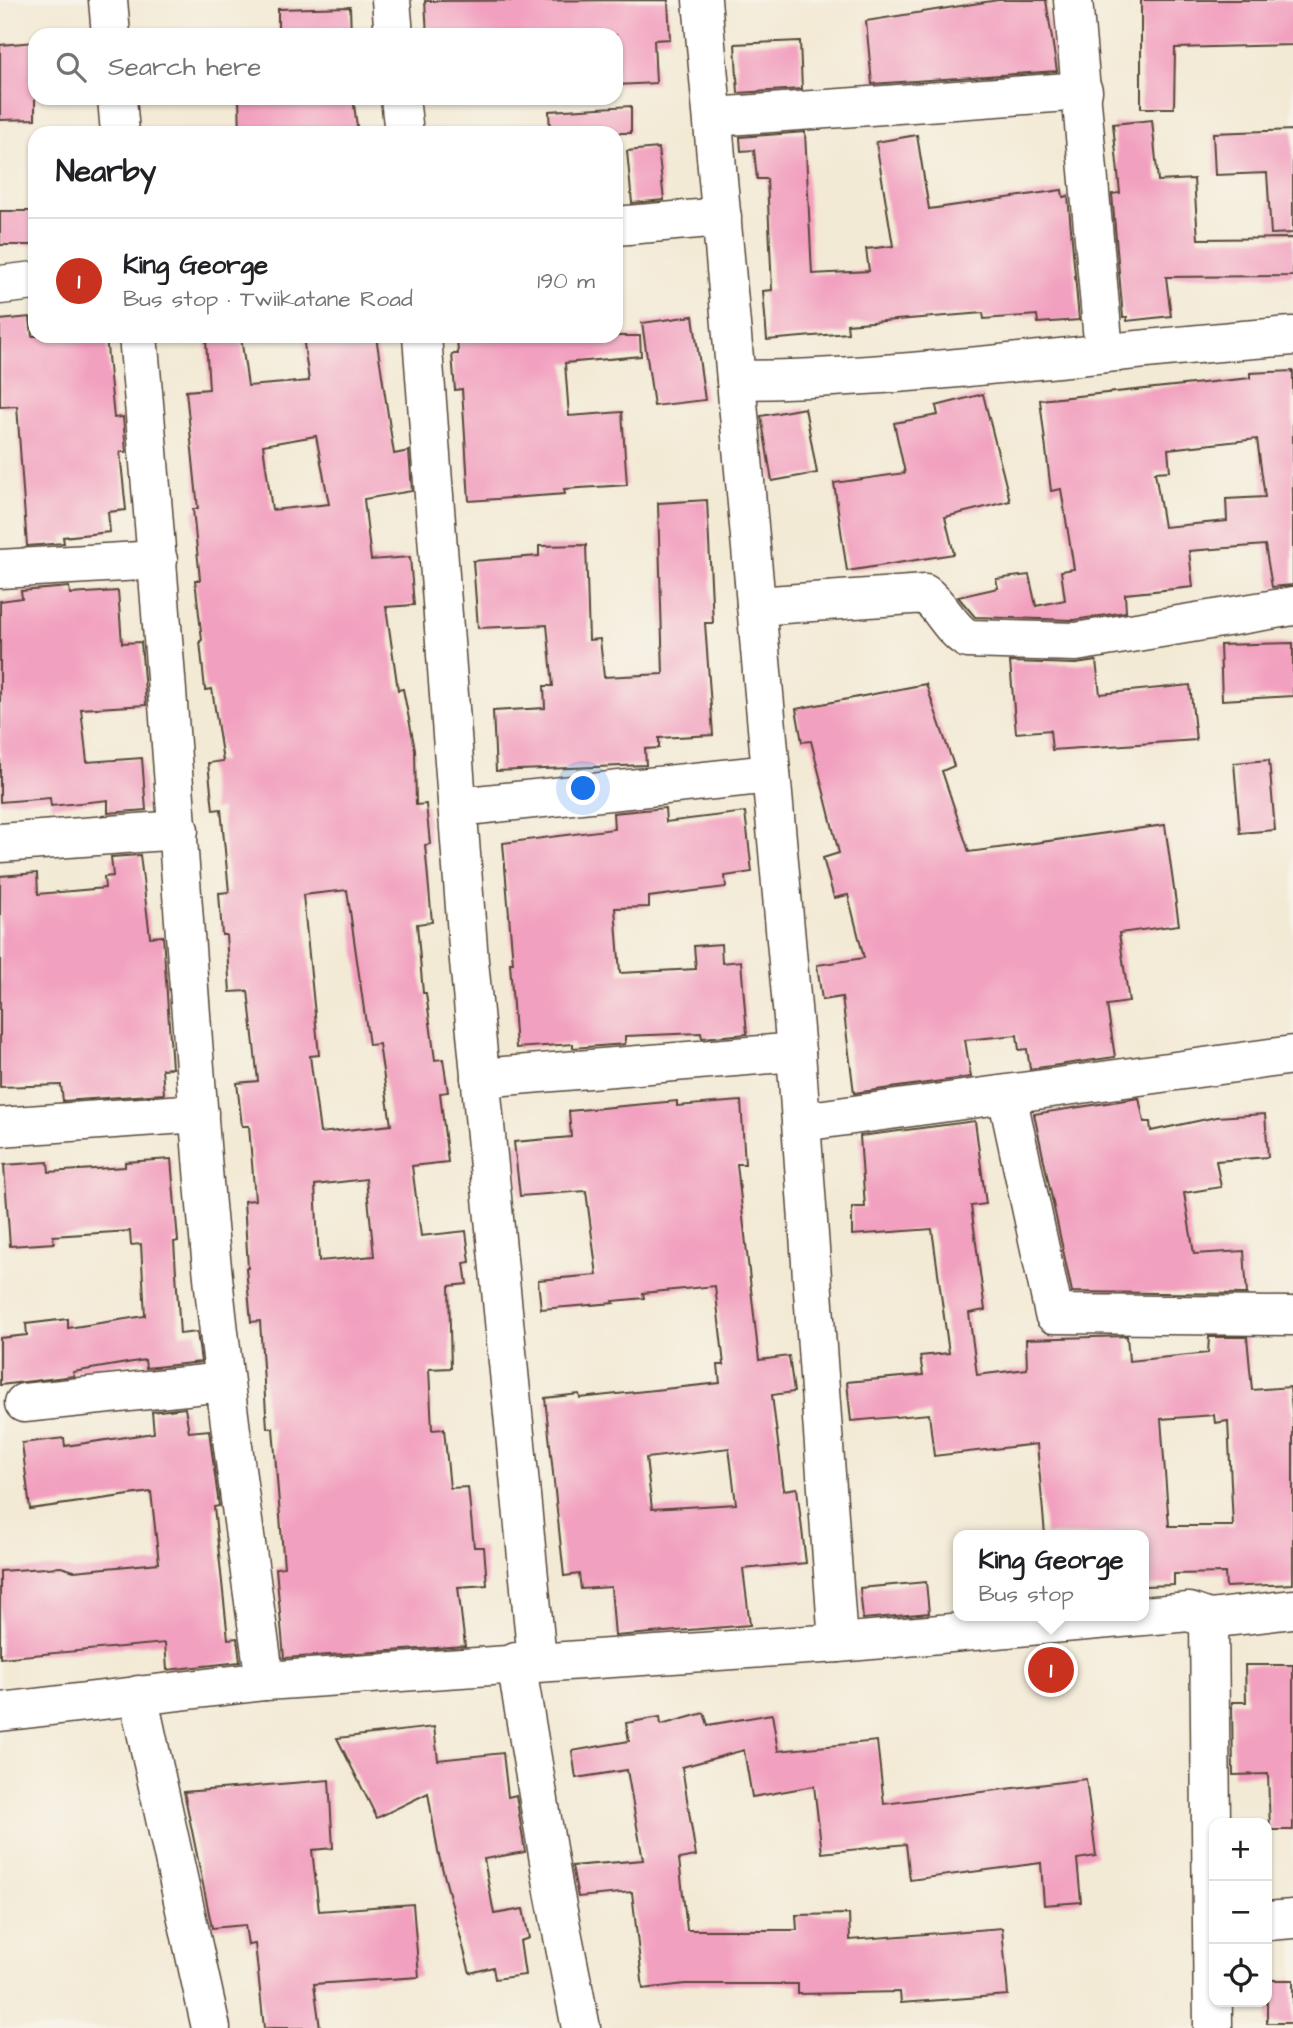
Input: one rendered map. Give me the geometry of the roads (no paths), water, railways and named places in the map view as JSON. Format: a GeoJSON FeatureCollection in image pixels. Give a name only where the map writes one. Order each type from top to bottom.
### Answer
{"type":"FeatureCollection","features":[{"type":"Feature","properties":{"kind":"street"},"geometry":{"type":"LineString","coordinates":[[108,0],[110,28]]}},
{"type":"Feature","properties":{"kind":"street"},"geometry":{"type":"LineString","coordinates":[[391,0],[393,28]]}},
{"type":"Feature","properties":{"kind":"street"},"geometry":{"type":"LineString","coordinates":[[702,0],[802,1122],[838,1643]]}},
{"type":"Feature","properties":{"kind":"street"},"geometry":{"type":"LineString","coordinates":[[1073,0],[1104,352]]}},
{"type":"Feature","properties":{"kind":"street"},"geometry":{"type":"LineString","coordinates":[[713,117],[1083,91]]}},
{"type":"Feature","properties":{"kind":"street"},"geometry":{"type":"LineString","coordinates":[[118,105],[119,126]]}},
{"type":"Feature","properties":{"kind":"street"},"geometry":{"type":"LineString","coordinates":[[401,105],[403,126]]}},
{"type":"Feature","properties":{"kind":"street"},"geometry":{"type":"LineString","coordinates":[[623,225],[722,216]]}},
{"type":"Feature","properties":{"kind":"street"},"geometry":{"type":"LineString","coordinates":[[0,285],[28,282]]}},
{"type":"Feature","properties":{"kind":"street"},"geometry":{"type":"LineString","coordinates":[[736,380],[836,379],[1293,336]]}},
{"type":"Feature","properties":{"kind":"street"},"geometry":{"type":"LineString","coordinates":[[139,343],[158,560],[199,1113],[224,1382],[265,1681]]}},
{"type":"Feature","properties":{"kind":"street"},"geometry":{"type":"LineString","coordinates":[[423,343],[457,807],[527,1661],[554,1891],[581,2028]]}},
{"type":"Feature","properties":{"kind":"street"},"geometry":{"type":"LineString","coordinates":[[0,569],[158,560]]}},
{"type":"Feature","properties":{"kind":"street"},"geometry":{"type":"LineString","coordinates":[[756,606],[925,594],[935,602],[956,631],[967,639],[1076,642],[1293,606]]}},
{"type":"Feature","properties":{"kind":"street"},"geometry":{"type":"LineString","coordinates":[[457,807],[771,774]]}},
{"type":"Feature","properties":{"kind":"street"},"geometry":{"type":"LineString","coordinates":[[0,843],[179,830]]}},
{"type":"Feature","properties":{"kind":"street"},"geometry":{"type":"LineString","coordinates":[[480,1078],[796,1052]]}},
{"type":"Feature","properties":{"kind":"street"},"geometry":{"type":"LineString","coordinates":[[802,1122],[1293,1055]]}},
{"type":"Feature","properties":{"kind":"street"},"geometry":{"type":"LineString","coordinates":[[1007,1095],[1054,1314],[1293,1316]]}},
{"type":"Feature","properties":{"kind":"street"},"geometry":{"type":"LineString","coordinates":[[0,1127],[199,1113]]}},
{"type":"Feature","properties":{"kind":"street"},"geometry":{"type":"LineString","coordinates":[[24,1403],[224,1382]]}},
{"type":"Feature","properties":{"kind":"street"},"geometry":{"type":"LineString","coordinates":[[1149,1620],[1293,1609]]}},
{"type":"Feature","properties":{"kind":"street"},"geometry":{"type":"LineString","coordinates":[[1199,1616],[1211,1881]]}},
{"type":"Feature","properties":{"kind":"street"},"geometry":{"type":"LineString","coordinates":[[0,1712],[265,1681],[1132,1621]]}},
{"type":"Feature","properties":{"kind":"street"},"geometry":{"type":"LineString","coordinates":[[138,1695],[211,2028]]}},
{"type":"Feature","properties":{"kind":"street"},"geometry":{"type":"LineString","coordinates":[[1272,1921],[1293,1919]]}},
{"type":"Feature","properties":{"kind":"street"},"geometry":{"type":"LineString","coordinates":[[1213,1944],[1213,2028]]}},
{"type":"Feature","properties":{"kind":"place","name":"King George"},"geometry":{"type":"Point","coordinates":[1051,1670]}}]}
